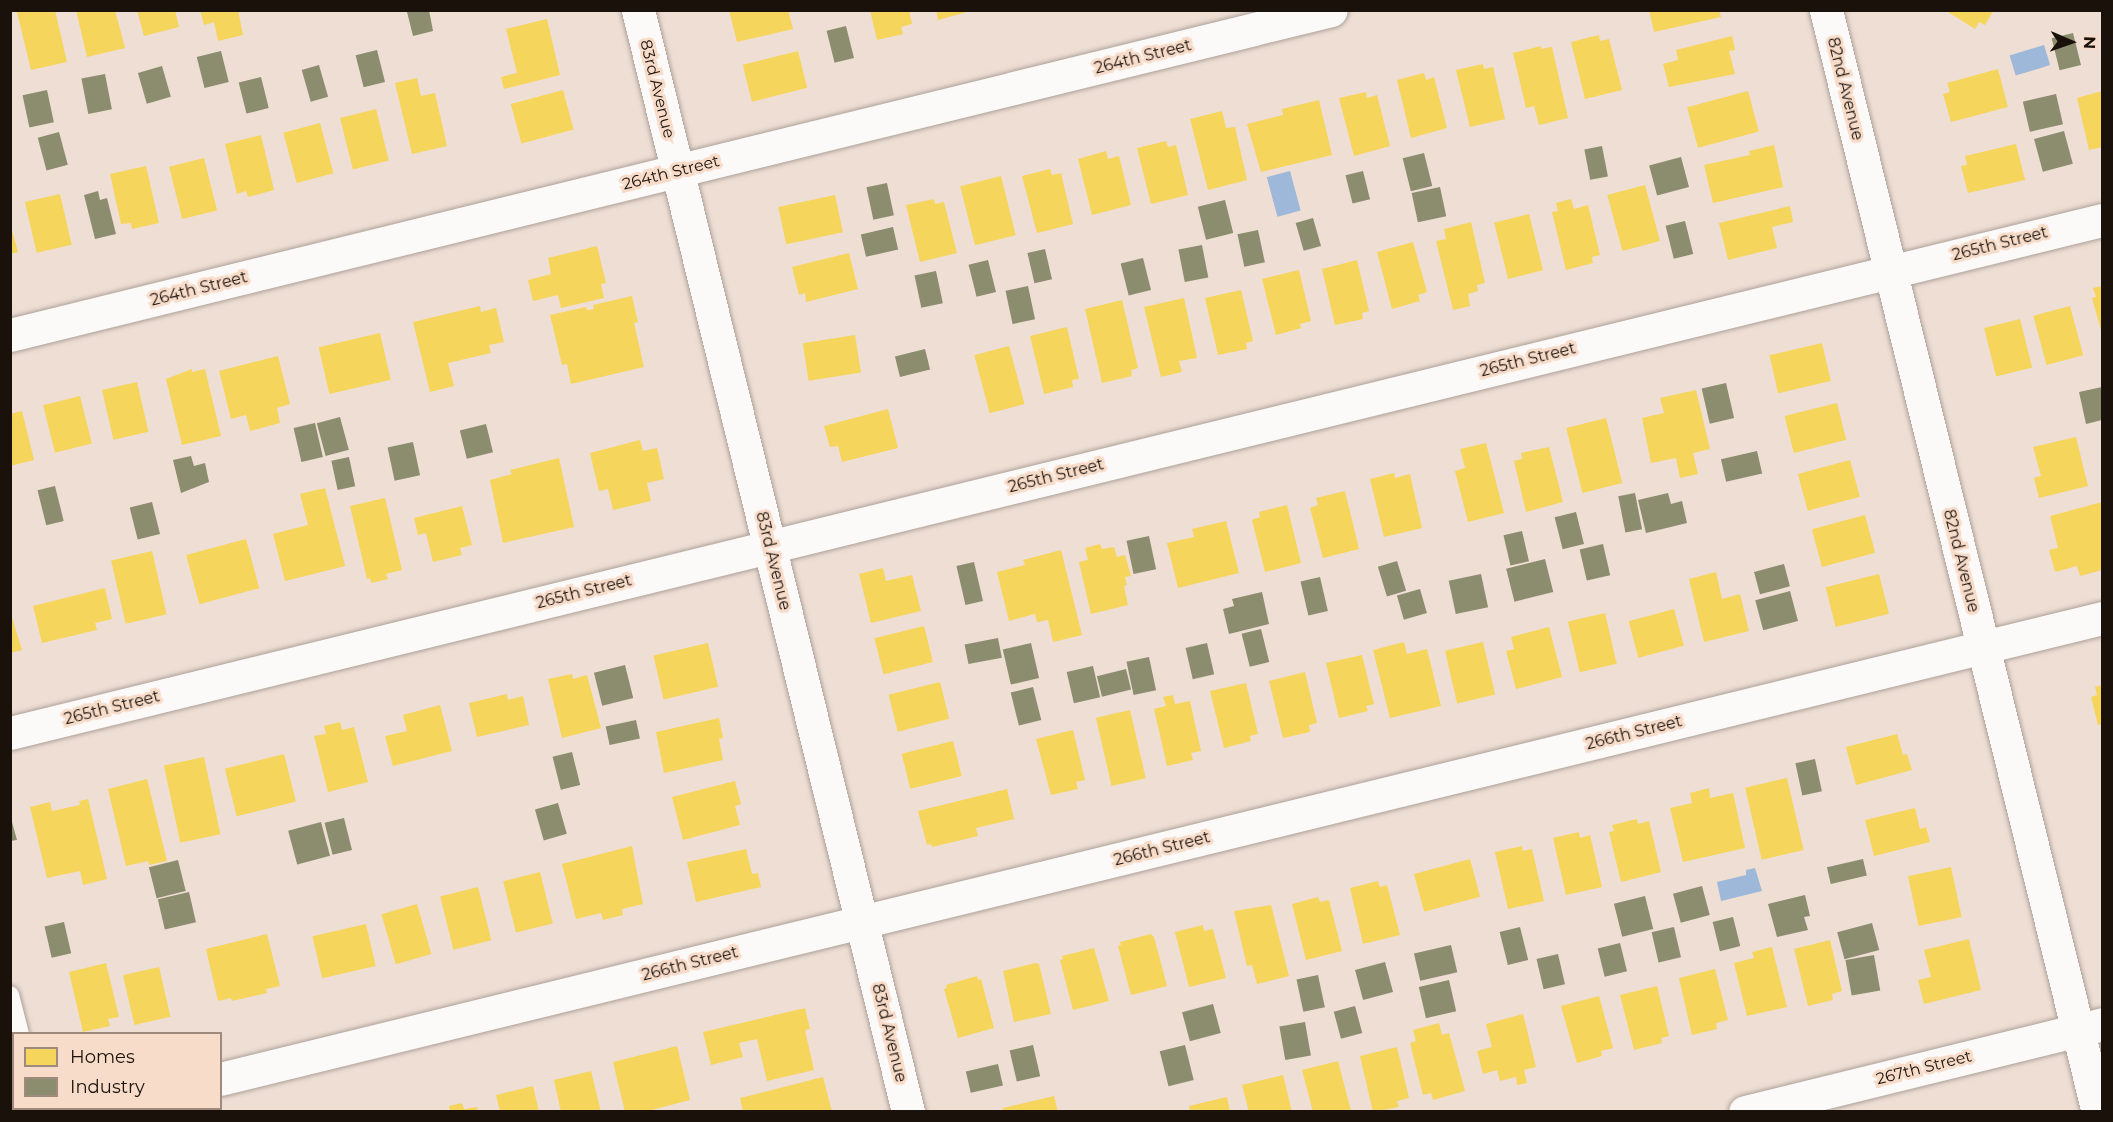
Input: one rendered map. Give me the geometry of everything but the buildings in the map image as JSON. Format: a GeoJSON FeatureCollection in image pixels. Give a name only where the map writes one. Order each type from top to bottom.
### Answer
{"type":"FeatureCollection","features":[{"type":"Feature","properties":{"kind":"street","name":"83rd Avenue"},"geometry":{"type":"LineString","coordinates":[[638,10],[908,1112]]}},
{"type":"Feature","properties":{"kind":"street","name":"264th Street"},"geometry":{"type":"LineString","coordinates":[[10,335],[1330,10]]}},
{"type":"Feature","properties":{"kind":"street","name":"82nd Avenue"},"geometry":{"type":"LineString","coordinates":[[1826,10],[1982,647],[2090,1027],[2098,1112]]}},
{"type":"Feature","properties":{"kind":"street","name":"265th Street"},"geometry":{"type":"LineString","coordinates":[[10,733],[2103,219]]}},
{"type":"Feature","properties":{"kind":"street","name":"266th Street"},"geometry":{"type":"LineString","coordinates":[[222,1079],[2103,618]]}},
{"type":"Feature","properties":{"kind":"street","name":"267th Street"},"geometry":{"type":"LineString","coordinates":[[1745,1112],[2090,1027]]}},
{"type":"Feature","properties":{"kind":"lane"},"geometry":{"type":"LineString","coordinates":[[10,994],[20,1032]]}},
{"type":"Feature","properties":{"kind":"water"},"geometry":{"type":"Polygon","coordinates":[[[2044,45],[2050,65],[2016,76],[2010,56],[2044,45]]]}},
{"type":"Feature","properties":{"kind":"water"},"geometry":{"type":"Polygon","coordinates":[[[1290,171],[1301,211],[1277,217],[1267,177],[1290,171]]]}},
{"type":"Feature","properties":{"kind":"water"},"geometry":{"type":"Polygon","coordinates":[[[1755,868],[1762,891],[1721,901],[1717,882],[1746,875],[1746,870],[1755,868]]]}}]}
